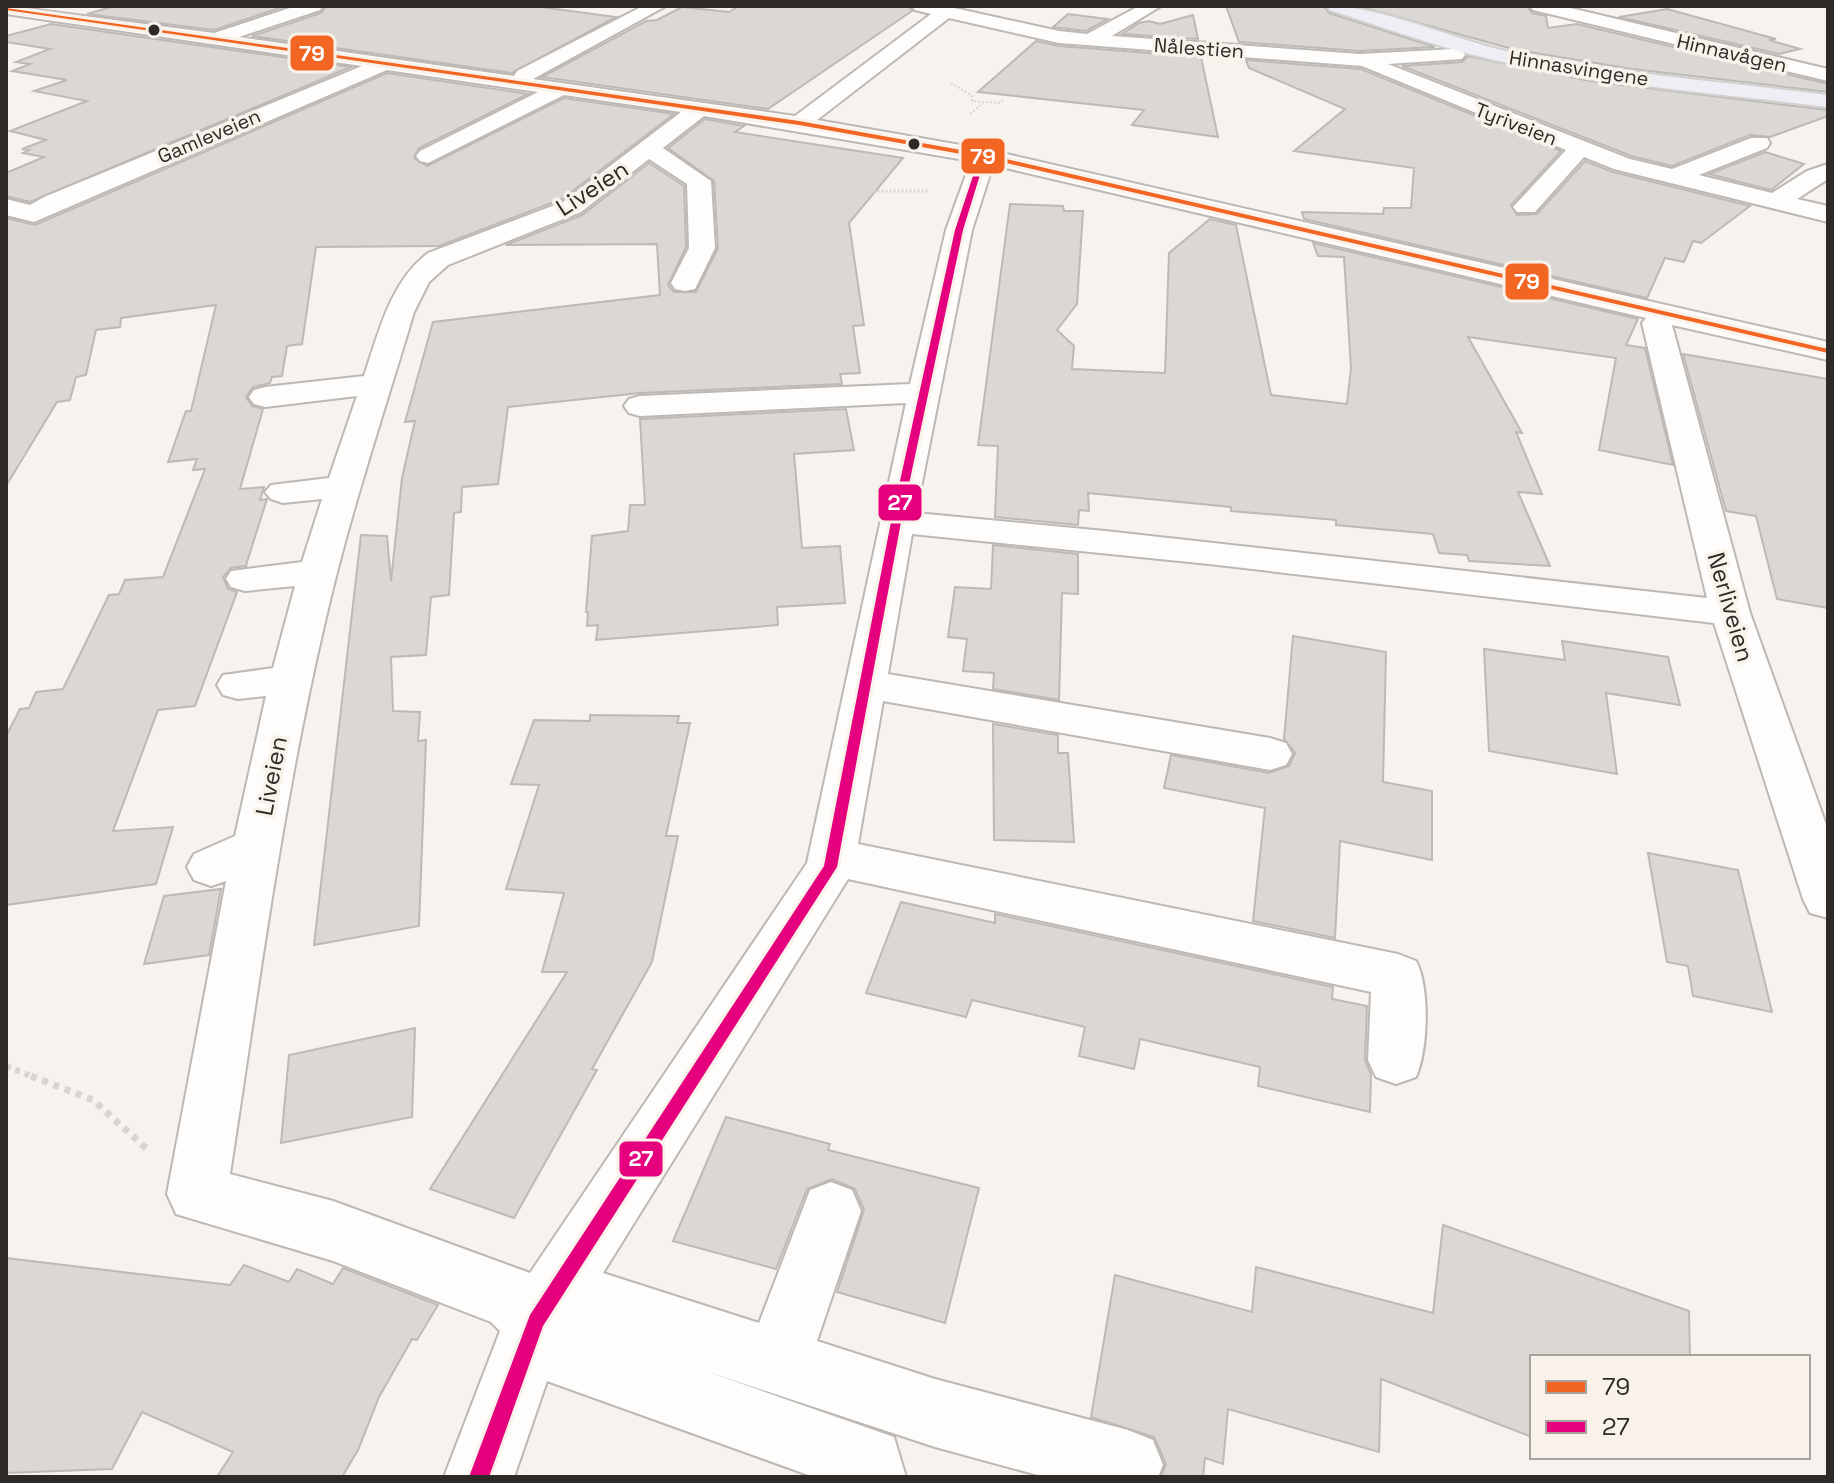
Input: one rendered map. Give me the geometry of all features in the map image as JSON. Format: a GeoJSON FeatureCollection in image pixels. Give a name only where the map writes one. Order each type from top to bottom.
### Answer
{"type":"FeatureCollection","features":[{"type":"Feature","properties":{"kind":"main road","name":"Hinnasvingene"},"geometry":{"type":"LineString","coordinates":[[1336,6],[1448,42],[1512,58],[1605,74],[1828,101]]}},
{"type":"Feature","properties":{"kind":"street"},"geometry":{"type":"LineString","coordinates":[[216,38],[314,6]]}},
{"type":"Feature","properties":{"kind":"street"},"geometry":{"type":"LineString","coordinates":[[428,156],[657,6]]}},
{"type":"Feature","properties":{"kind":"street"},"geometry":{"type":"LineString","coordinates":[[1090,40],[1152,6]]}},
{"type":"Feature","properties":{"kind":"street","name":"Hinnavågen"},"geometry":{"type":"LineString","coordinates":[[1539,6],[1642,23],[1828,75]]}},
{"type":"Feature","properties":{"kind":"street","name":"Nålestien"},"geometry":{"type":"LineString","coordinates":[[799,123],[939,8],[1090,40],[1365,60],[1455,55]]}},
{"type":"Feature","properties":{"kind":"street"},"geometry":{"type":"LineString","coordinates":[[6,9],[799,123],[989,157],[1230,210],[1828,351]]}},
{"type":"Feature","properties":{"kind":"street"},"geometry":{"type":"LineString","coordinates":[[1365,60],[1390,48]]}},
{"type":"Feature","properties":{"kind":"street","name":"Tyriveien"},"geometry":{"type":"LineString","coordinates":[[1365,60],[1622,164],[1828,214]]}},
{"type":"Feature","properties":{"kind":"street","name":"Gamleveien"},"geometry":{"type":"LineString","coordinates":[[6,207],[34,214],[112,172],[182,148],[386,63]]}},
{"type":"Feature","properties":{"kind":"street","name":"Liveien"},"geometry":{"type":"LineString","coordinates":[[197,1194],[257,847],[291,680],[343,487],[400,312],[419,272],[438,259],[572,207],[699,109]]}},
{"type":"Feature","properties":{"kind":"street"},"geometry":{"type":"LineString","coordinates":[[146,138],[182,148]]}},
{"type":"Feature","properties":{"kind":"street"},"geometry":{"type":"LineString","coordinates":[[1676,176],[1759,143]]}},
{"type":"Feature","properties":{"kind":"street"},"geometry":{"type":"LineString","coordinates":[[1526,207],[1580,148]]}},
{"type":"Feature","properties":{"kind":"street","name":"Liveien"},"geometry":{"type":"LineString","coordinates":[[650,149],[699,181],[702,248],[685,283]]}},
{"type":"Feature","properties":{"kind":"street"},"geometry":{"type":"LineString","coordinates":[[479,1477],[547,1306],[830,867],[896,522],[959,230],[980,164],[989,157]]}},
{"type":"Feature","properties":{"kind":"street"},"geometry":{"type":"LineString","coordinates":[[1777,201],[1828,171]]}},
{"type":"Feature","properties":{"kind":"street","name":"Nerliveien"},"geometry":{"type":"LineString","coordinates":[[1667,315],[1657,323],[1730,613],[1828,899]]}},
{"type":"Feature","properties":{"kind":"street"},"geometry":{"type":"LineString","coordinates":[[265,397],[377,384]]}},
{"type":"Feature","properties":{"kind":"street"},"geometry":{"type":"LineString","coordinates":[[640,406],[925,393]]}},
{"type":"Feature","properties":{"kind":"street"},"geometry":{"type":"LineString","coordinates":[[283,492],[343,487]]}},
{"type":"Feature","properties":{"kind":"street"},"geometry":{"type":"LineString","coordinates":[[896,522],[1082,538],[1497,589],[1730,613]]}},
{"type":"Feature","properties":{"kind":"street"},"geometry":{"type":"LineString","coordinates":[[245,579],[318,572]]}},
{"type":"Feature","properties":{"kind":"street"},"geometry":{"type":"LineString","coordinates":[[238,685],[291,680]]}},
{"type":"Feature","properties":{"kind":"street"},"geometry":{"type":"LineString","coordinates":[[865,684],[1270,754]]}},
{"type":"Feature","properties":{"kind":"street"},"geometry":{"type":"LineString","coordinates":[[211,867],[257,847]]}},
{"type":"Feature","properties":{"kind":"street"},"geometry":{"type":"LineString","coordinates":[[832,857],[1398,976],[1396,1060]]}},
{"type":"Feature","properties":{"kind":"street"},"geometry":{"type":"LineString","coordinates":[[197,1194],[333,1231],[513,1298],[777,1361],[935,1413],[1128,1465]]}},
{"type":"Feature","properties":{"kind":"street"},"geometry":{"type":"LineString","coordinates":[[777,1361],[831,1211]]}},
{"type":"Feature","properties":{"kind":"street"},"geometry":{"type":"LineString","coordinates":[[547,1306],[567,1356],[869,1462],[871,1477]]}},
{"type":"Feature","properties":{"kind":"path"},"geometry":{"type":"LineString","coordinates":[[951,83],[972,96],[972,101],[991,103],[1003,100]]}},
{"type":"Feature","properties":{"kind":"path"},"geometry":{"type":"LineString","coordinates":[[782,200],[873,191],[915,193],[939,190]]}},
{"type":"Feature","properties":{"kind":"path"},"geometry":{"type":"LineString","coordinates":[[6,1066],[93,1100],[197,1194]]}},
{"type":"Feature","properties":{"kind":"building"},"geometry":{"type":"Polygon","coordinates":[[[115,6],[286,6],[214,30],[87,14],[115,6]]]}},
{"type":"Feature","properties":{"kind":"building"},"geometry":{"type":"Polygon","coordinates":[[[326,6],[533,6],[616,17],[512,73],[252,36],[321,13],[326,6]]]}},
{"type":"Feature","properties":{"kind":"building"},"geometry":{"type":"Polygon","coordinates":[[[739,6],[909,6],[912,11],[768,109],[542,77],[646,21],[657,20],[682,7],[729,12],[739,6]]]}},
{"type":"Feature","properties":{"kind":"building"},"geometry":{"type":"Polygon","coordinates":[[[1226,6],[1324,6],[1329,13],[1435,47],[1360,51],[1239,42],[1226,6]]]}},
{"type":"Feature","properties":{"kind":"building"},"geometry":{"type":"Polygon","coordinates":[[[1357,6],[1527,6],[1532,13],[1546,16],[1548,28],[1577,24],[1828,84],[1828,92],[1632,69],[1516,50],[1357,6]]]}},
{"type":"Feature","properties":{"kind":"building"},"geometry":{"type":"Polygon","coordinates":[[[1667,9],[1776,39],[1769,40],[1800,49],[1779,54],[1619,17],[1667,9]]]}},
{"type":"Feature","properties":{"kind":"building"},"geometry":{"type":"Polygon","coordinates":[[[1068,14],[1108,19],[1086,31],[1053,27],[1068,14]]]}},
{"type":"Feature","properties":{"kind":"building"},"geometry":{"type":"Polygon","coordinates":[[[1193,15],[1198,39],[1122,34],[1139,23],[1149,21],[1160,24],[1193,15]]]}},
{"type":"Feature","properties":{"kind":"building"},"geometry":{"type":"Polygon","coordinates":[[[51,24],[351,67],[30,202],[6,196],[6,173],[44,157],[23,153],[29,150],[22,149],[46,140],[10,131],[87,101],[34,91],[67,80],[12,71],[30,64],[16,62],[50,49],[6,42],[6,36],[51,24]]]}},
{"type":"Feature","properties":{"kind":"building"},"geometry":{"type":"Polygon","coordinates":[[[1036,41],[1059,46],[1201,57],[1218,137],[1132,125],[1144,110],[978,92],[1036,41]]]}},
{"type":"Feature","properties":{"kind":"building"},"geometry":{"type":"Polygon","coordinates":[[[1468,56],[1590,81],[1828,110],[1828,116],[1770,137],[1750,135],[1672,166],[1631,156],[1402,66],[1462,62],[1468,56]]]}},
{"type":"Feature","properties":{"kind":"building"},"geometry":{"type":"Polygon","coordinates":[[[1246,60],[1361,69],[1561,151],[1511,205],[1517,215],[1537,214],[1585,161],[1613,172],[1750,206],[1701,243],[1693,241],[1684,262],[1665,258],[1647,298],[1304,219],[1302,212],[1383,214],[1384,208],[1411,208],[1414,168],[1294,151],[1345,109],[1249,68],[1246,60]]]}},
{"type":"Feature","properties":{"kind":"building"},"geometry":{"type":"Polygon","coordinates":[[[387,73],[528,94],[419,148],[414,158],[427,166],[564,98],[674,114],[562,199],[439,246],[316,247],[302,344],[287,346],[282,376],[272,377],[270,383],[253,387],[246,397],[252,406],[263,409],[240,489],[264,487],[260,500],[267,499],[246,566],[231,568],[223,577],[228,589],[237,592],[195,706],[158,710],[113,831],[173,827],[156,884],[6,905],[6,736],[20,709],[29,708],[36,692],[63,689],[109,595],[119,594],[125,580],[163,577],[205,469],[193,470],[197,459],[168,462],[186,411],[191,411],[216,305],[121,318],[120,327],[96,330],[86,375],[76,377],[70,400],[57,402],[6,486],[6,218],[35,225],[387,73]]]}},
{"type":"Feature","properties":{"kind":"building"},"geometry":{"type":"Polygon","coordinates":[[[705,119],[744,126],[735,132],[903,158],[849,223],[864,325],[853,326],[860,373],[840,374],[842,384],[640,393],[508,407],[498,484],[462,487],[461,512],[454,513],[449,595],[431,597],[426,655],[391,657],[393,711],[420,712],[418,741],[426,740],[419,926],[314,945],[361,535],[387,536],[391,581],[402,478],[415,421],[405,422],[433,322],[660,295],[657,244],[506,245],[582,215],[649,163],[684,186],[686,247],[668,285],[674,292],[696,292],[718,248],[714,181],[668,148],[705,119]]]}},
{"type":"Feature","properties":{"kind":"building"},"geometry":{"type":"Polygon","coordinates":[[[1765,152],[1804,164],[1771,190],[1709,174],[1765,152]]]}},
{"type":"Feature","properties":{"kind":"building"},"geometry":{"type":"Polygon","coordinates":[[[1010,204],[1063,206],[1064,211],[1083,211],[1077,304],[1057,330],[1074,346],[1072,369],[1165,373],[1169,253],[1210,219],[1236,225],[1271,395],[1347,404],[1351,368],[1344,257],[1318,256],[1313,243],[1638,319],[1626,345],[1645,348],[1673,465],[1599,450],[1616,358],[1468,337],[1522,433],[1516,432],[1542,494],[1518,492],[1550,566],[1469,561],[1467,555],[1439,553],[1433,534],[1336,525],[1336,520],[1231,511],[1231,507],[1088,493],[1089,511],[1079,510],[1078,525],[995,517],[998,446],[978,445],[1010,204]]]}},
{"type":"Feature","properties":{"kind":"building"},"geometry":{"type":"Polygon","coordinates":[[[1683,354],[1828,379],[1828,608],[1777,599],[1756,516],[1726,511],[1683,354]]]}},
{"type":"Feature","properties":{"kind":"building"},"geometry":{"type":"Polygon","coordinates":[[[846,409],[854,450],[794,454],[802,548],[840,546],[845,603],[777,607],[778,625],[596,640],[598,625],[587,626],[586,612],[592,536],[628,531],[630,505],[645,505],[640,419],[846,409]]]}},
{"type":"Feature","properties":{"kind":"building"},"geometry":{"type":"Polygon","coordinates":[[[993,545],[1078,554],[1078,594],[1062,593],[1059,700],[993,689],[994,673],[963,671],[967,639],[948,637],[955,587],[991,589],[993,545]]]}},
{"type":"Feature","properties":{"kind":"building"},"geometry":{"type":"Polygon","coordinates":[[[1293,636],[1386,652],[1383,782],[1432,791],[1432,860],[1340,841],[1335,938],[1253,921],[1265,808],[1164,788],[1171,755],[1269,773],[1289,766],[1295,753],[1284,739],[1293,636]]]}},
{"type":"Feature","properties":{"kind":"building"},"geometry":{"type":"Polygon","coordinates":[[[1562,641],[1668,657],[1680,705],[1606,693],[1617,774],[1489,751],[1484,649],[1565,660],[1562,641]]]}},
{"type":"Feature","properties":{"kind":"building"},"geometry":{"type":"Polygon","coordinates":[[[590,715],[679,716],[677,723],[690,723],[666,836],[678,836],[652,962],[592,1069],[597,1070],[514,1218],[430,1189],[567,972],[542,972],[564,893],[506,889],[539,785],[511,784],[534,720],[590,721],[590,715]]]}},
{"type":"Feature","properties":{"kind":"building"},"geometry":{"type":"Polygon","coordinates":[[[993,724],[1058,735],[1058,753],[1068,753],[1074,842],[994,840],[993,724]]]}},
{"type":"Feature","properties":{"kind":"building"},"geometry":{"type":"Polygon","coordinates":[[[1648,853],[1738,870],[1772,1012],[1693,996],[1688,966],[1667,962],[1648,853]]]}},
{"type":"Feature","properties":{"kind":"building"},"geometry":{"type":"Polygon","coordinates":[[[221,889],[209,955],[144,964],[164,896],[221,889]]]}},
{"type":"Feature","properties":{"kind":"building"},"geometry":{"type":"Polygon","coordinates":[[[901,902],[995,923],[995,914],[1333,987],[1332,999],[1367,1006],[1365,1060],[1371,1074],[1370,1112],[1258,1086],[1260,1067],[1140,1039],[1134,1069],[1079,1056],[1085,1027],[972,1000],[966,1017],[866,993],[901,902]]]}},
{"type":"Feature","properties":{"kind":"building"},"geometry":{"type":"Polygon","coordinates":[[[415,1028],[412,1117],[281,1143],[289,1055],[415,1028]]]}},
{"type":"Feature","properties":{"kind":"building"},"geometry":{"type":"Polygon","coordinates":[[[726,1117],[830,1144],[828,1150],[979,1188],[945,1323],[837,1292],[864,1210],[855,1189],[832,1179],[807,1189],[776,1269],[673,1241],[726,1117]]]}},
{"type":"Feature","properties":{"kind":"building"},"geometry":{"type":"Polygon","coordinates":[[[1443,1225],[1689,1311],[1690,1355],[1530,1355],[1530,1436],[1381,1379],[1379,1452],[1228,1409],[1223,1464],[1205,1458],[1203,1477],[1161,1477],[1166,1464],[1154,1437],[1091,1417],[1115,1275],[1252,1312],[1256,1267],[1433,1313],[1443,1225]]]}},
{"type":"Feature","properties":{"kind":"building"},"geometry":{"type":"Polygon","coordinates":[[[6,1258],[230,1285],[244,1265],[289,1282],[297,1269],[333,1284],[343,1268],[438,1305],[417,1340],[412,1339],[379,1397],[358,1450],[342,1477],[217,1477],[233,1452],[142,1412],[112,1469],[6,1473],[6,1258]]]}},
{"type":"Feature","properties":{"kind":"transit line","name":"79"},"geometry":{"type":"LineString","coordinates":[[6,9],[799,123],[989,157],[1828,351]]}},
{"type":"Feature","properties":{"kind":"transit line","name":"27"},"geometry":{"type":"LineString","coordinates":[[479,1477],[536,1321],[830,867],[896,522],[959,230],[980,164],[989,157]]}}]}
